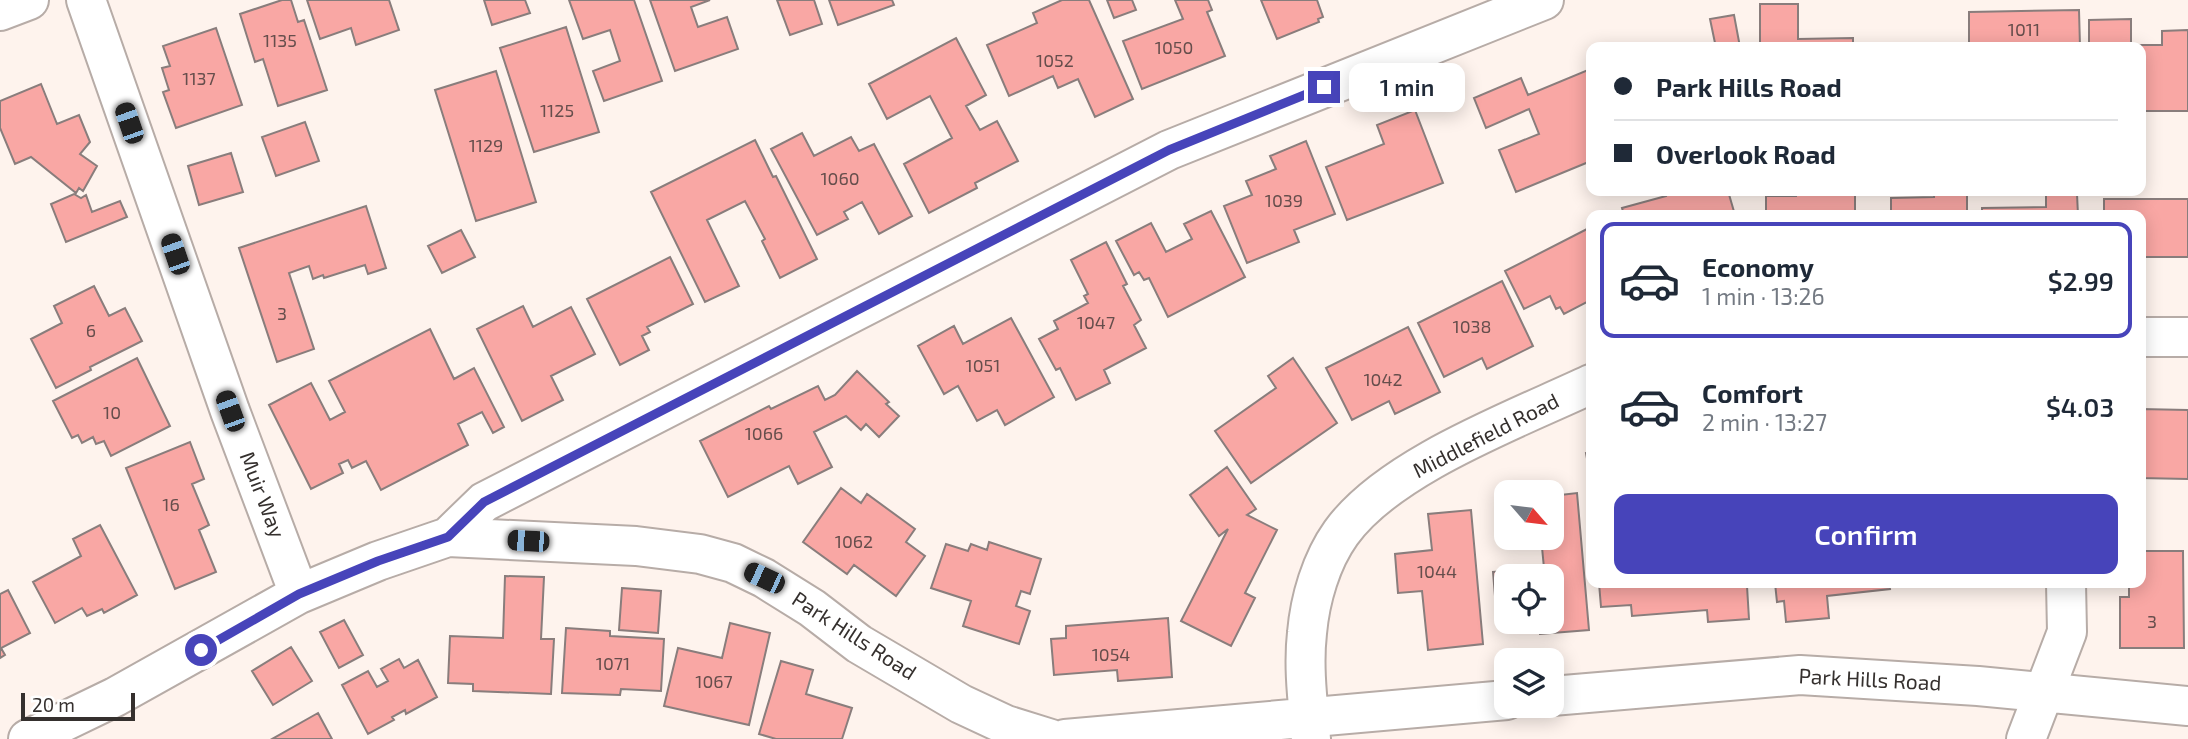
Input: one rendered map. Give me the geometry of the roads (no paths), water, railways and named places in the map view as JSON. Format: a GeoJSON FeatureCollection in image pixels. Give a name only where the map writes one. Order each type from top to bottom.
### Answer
{"type":"FeatureCollection","features":[{"type":"Feature","properties":{"kind":"street"},"geometry":{"type":"LineString","coordinates":[[0,10],[29,0]]}},
{"type":"Feature","properties":{"kind":"street","name":"Muir Way"},"geometry":{"type":"LineString","coordinates":[[86,0],[226,398],[299,594]]}},
{"type":"Feature","properties":{"kind":"street"},"geometry":{"type":"LineString","coordinates":[[448,537],[484,502],[1169,150],[1545,0]]}},
{"type":"Feature","properties":{"kind":"street"},"geometry":{"type":"LineString","coordinates":[[2146,337],[2188,337]]}},
{"type":"Feature","properties":{"kind":"street","name":"Middlefield Road"},"geometry":{"type":"LineString","coordinates":[[1310,729],[1305,683],[1306,633],[1312,599],[1323,568],[1341,533],[1372,501],[1439,456],[1586,386]]}},
{"type":"Feature","properties":{"kind":"street","name":"Park Hills Road"},"geometry":{"type":"LineString","coordinates":[[28,739],[115,696],[299,594],[378,561],[448,537],[636,546],[700,554],[733,563],[764,578],[812,608],[859,644],[961,704],[1006,725],[1051,739]]}},
{"type":"Feature","properties":{"kind":"street"},"geometry":{"type":"LineString","coordinates":[[2026,739],[2067,632],[2066,588]]}},
{"type":"Feature","properties":{"kind":"street","name":"Park Hills Road"},"geometry":{"type":"LineString","coordinates":[[1564,695],[1800,675],[1978,686],[2188,706]]}},
{"type":"Feature","properties":{"kind":"street"},"geometry":{"type":"LineString","coordinates":[[1065,739],[1310,729],[1494,702]]}}]}
